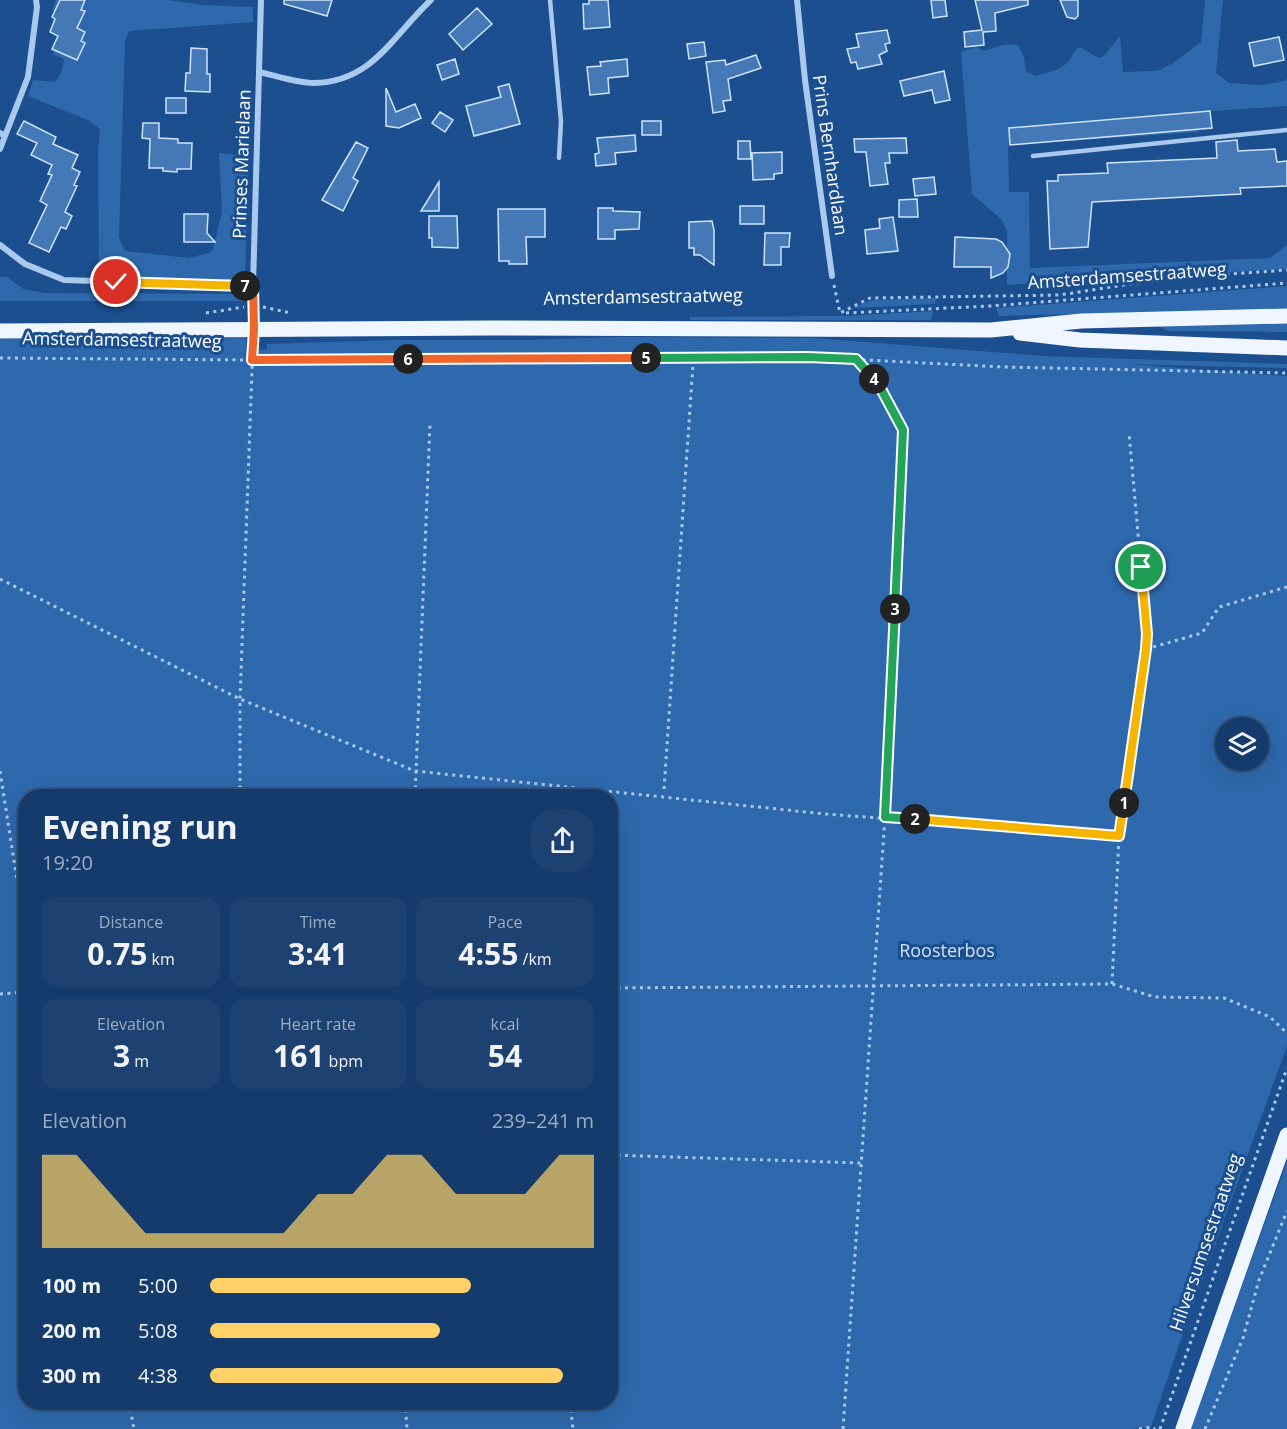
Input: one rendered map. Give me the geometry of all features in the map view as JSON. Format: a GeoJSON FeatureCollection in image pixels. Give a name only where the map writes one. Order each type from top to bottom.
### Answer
{"type":"FeatureCollection","features":[{"type":"Feature","properties":{"kind":"main road","name":"Amsterdamsestraatweg"},"geometry":{"type":"LineString","coordinates":[[0,330],[991,330],[1081,321],[1287,316]]}},
{"type":"Feature","properties":{"kind":"main road","name":"Amsterdamsestraatweg"},"geometry":{"type":"LineString","coordinates":[[991,330],[1080,340],[1287,348]]}},
{"type":"Feature","properties":{"kind":"main road"},"geometry":{"type":"LineString","coordinates":[[1183,1429],[1287,1135]]}},
{"type":"Feature","properties":{"kind":"street"},"geometry":{"type":"LineString","coordinates":[[0,149],[2,134],[28,77],[36,0]]}},
{"type":"Feature","properties":{"kind":"street","name":"Prinses Marielaan"},"geometry":{"type":"LineString","coordinates":[[254,329],[253,286],[261,0]]}},
{"type":"Feature","properties":{"kind":"street"},"geometry":{"type":"LineString","coordinates":[[259,72],[313,83],[346,78],[371,64],[431,0]]}},
{"type":"Feature","properties":{"kind":"street","name":"Prins Bernhardlaan"},"geometry":{"type":"LineString","coordinates":[[797,0],[805,80],[832,276]]}},
{"type":"Feature","properties":{"kind":"street"},"geometry":{"type":"LineString","coordinates":[[0,245],[25,264],[64,280],[253,286]]}},
{"type":"Feature","properties":{"kind":"lane"},"geometry":{"type":"LineString","coordinates":[[550,0],[561,121],[559,158]]}},
{"type":"Feature","properties":{"kind":"lane"},"geometry":{"type":"LineString","coordinates":[[1033,156],[1287,130]]}},
{"type":"Feature","properties":{"kind":"path"},"geometry":{"type":"LineString","coordinates":[[832,276],[840,313],[870,298],[1060,295],[1162,279],[1287,270]]}},
{"type":"Feature","properties":{"kind":"path","name":"Amsterdamsestraatweg"},"geometry":{"type":"LineString","coordinates":[[840,313],[990,306],[1287,283]]}},
{"type":"Feature","properties":{"kind":"path","name":"Amsterdamsestraatweg"},"geometry":{"type":"LineString","coordinates":[[195,315],[230,308],[269,307],[301,316]]}},
{"type":"Feature","properties":{"kind":"path"},"geometry":{"type":"LineString","coordinates":[[240,789],[240,699],[254,329]]}},
{"type":"Feature","properties":{"kind":"path","name":"Amsterdamsestraatweg"},"geometry":{"type":"LineString","coordinates":[[0,358],[252,360],[796,357],[1003,366],[1287,373]]}},
{"type":"Feature","properties":{"kind":"path"},"geometry":{"type":"LineString","coordinates":[[843,1429],[885,817],[903,430],[880,387],[856,359]]}},
{"type":"Feature","properties":{"kind":"path"},"geometry":{"type":"LineString","coordinates":[[664,789],[693,364]]}},
{"type":"Feature","properties":{"kind":"path"},"geometry":{"type":"LineString","coordinates":[[415,789],[430,423]]}},
{"type":"Feature","properties":{"kind":"path"},"geometry":{"type":"LineString","coordinates":[[1112,984],[1119,836],[1147,634],[1129,433]]}},
{"type":"Feature","properties":{"kind":"path"},"geometry":{"type":"LineString","coordinates":[[0,579],[240,699],[415,771],[587,789]]}},
{"type":"Feature","properties":{"kind":"path"},"geometry":{"type":"LineString","coordinates":[[1146,649],[1202,633],[1219,608],[1287,587]]}},
{"type":"Feature","properties":{"kind":"path"},"geometry":{"type":"LineString","coordinates":[[0,771],[18,887]]}},
{"type":"Feature","properties":{"kind":"path"},"geometry":{"type":"LineString","coordinates":[[618,792],[825,814],[1119,836]]}},
{"type":"Feature","properties":{"kind":"path"},"geometry":{"type":"LineString","coordinates":[[618,988],[1112,984],[1155,997],[1224,998],[1270,1017],[1287,1033]]}},
{"type":"Feature","properties":{"kind":"path"},"geometry":{"type":"LineString","coordinates":[[0,994],[18,993]]}},
{"type":"Feature","properties":{"kind":"path","name":"Hilversumsestraatweg"},"geometry":{"type":"LineString","coordinates":[[1158,1429],[1287,1068]]}},
{"type":"Feature","properties":{"kind":"path"},"geometry":{"type":"LineString","coordinates":[[618,1155],[861,1164]]}},
{"type":"Feature","properties":{"kind":"path"},"geometry":{"type":"LineString","coordinates":[[1205,1429],[1243,1338],[1259,1280],[1287,1211]]}},
{"type":"Feature","properties":{"kind":"path"},"geometry":{"type":"LineString","coordinates":[[130,1410],[134,1429]]}},
{"type":"Feature","properties":{"kind":"path"},"geometry":{"type":"LineString","coordinates":[[406,1410],[407,1429]]}},
{"type":"Feature","properties":{"kind":"path"},"geometry":{"type":"LineString","coordinates":[[571,1410],[573,1429]]}},
{"type":"Feature","properties":{"kind":"path"},"geometry":{"type":"LineString","coordinates":[[1139,1429],[1152,1427],[1158,1429]]}},
{"type":"Feature","properties":{"kind":"green space"},"geometry":{"type":"Polygon","coordinates":[[[56,0],[169,0],[201,5],[253,7],[253,22],[129,31],[125,41],[119,237],[125,251],[189,258],[212,252],[222,212],[219,153],[249,156],[245,279],[168,285],[99,278],[98,151],[100,129],[88,120],[28,96],[33,80],[54,82],[62,69],[64,59],[53,54],[60,35],[61,13],[52,10],[56,0]]]}},
{"type":"Feature","properties":{"kind":"green space"},"geometry":{"type":"Polygon","coordinates":[[[1205,0],[1223,0],[1216,73],[1229,83],[1262,85],[1285,81],[1287,78],[1287,106],[1197,112],[1199,132],[1008,145],[1009,192],[1029,192],[1030,268],[1270,258],[1287,245],[1287,269],[1007,285],[1007,231],[1002,220],[972,194],[961,52],[976,47],[984,51],[1006,45],[1019,46],[1026,71],[1036,76],[1065,65],[1075,50],[1080,47],[1099,58],[1104,56],[1120,36],[1123,72],[1156,71],[1172,64],[1201,42],[1205,0]]]}},
{"type":"Feature","properties":{"kind":"green space"},"geometry":{"type":"Polygon","coordinates":[[[0,277],[7,277],[23,289],[44,293],[244,294],[244,301],[0,301],[0,277]]]}},
{"type":"Feature","properties":{"kind":"green space"},"geometry":{"type":"Polygon","coordinates":[[[1287,286],[1287,309],[999,316],[996,308],[1287,286]]]}},
{"type":"Feature","properties":{"kind":"green space"},"geometry":{"type":"Polygon","coordinates":[[[936,298],[935,304],[853,308],[873,300],[936,298]]]}},
{"type":"Feature","properties":{"kind":"green space"},"geometry":{"type":"Polygon","coordinates":[[[933,311],[931,320],[690,320],[690,317],[845,316],[933,311]]]}},
{"type":"Feature","properties":{"kind":"green space"},"geometry":{"type":"Polygon","coordinates":[[[1287,321],[1287,332],[1168,331],[1159,326],[1287,321]]]}},
{"type":"Feature","properties":{"kind":"green space","name":"Roosterbos"},"geometry":{"type":"Polygon","coordinates":[[[246,336],[246,350],[267,350],[267,344],[393,340],[621,337],[813,338],[1042,356],[1287,364],[1287,368],[1127,364],[1287,376],[1287,1046],[1151,1427],[1130,1429],[0,1429],[0,339],[246,336]]]}},
{"type":"Feature","properties":{"kind":"green space"},"geometry":{"type":"Polygon","coordinates":[[[1287,1162],[1287,1429],[1190,1429],[1287,1162]]]}},
{"type":"Feature","properties":{"kind":"building"},"geometry":{"type":"Polygon","coordinates":[[[60,0],[85,0],[81,10],[85,11],[77,28],[85,32],[81,41],[85,43],[77,60],[52,49],[58,36],[50,32],[55,19],[52,17],[60,0]]]}},
{"type":"Feature","properties":{"kind":"building"},"geometry":{"type":"Polygon","coordinates":[[[284,0],[332,0],[327,16],[284,4],[284,0]]]}},
{"type":"Feature","properties":{"kind":"building"},"geometry":{"type":"Polygon","coordinates":[[[589,0],[608,0],[610,27],[584,29],[583,4],[589,4],[589,0]]]}},
{"type":"Feature","properties":{"kind":"building"},"geometry":{"type":"Polygon","coordinates":[[[931,0],[945,0],[947,16],[933,18],[931,0]]]}},
{"type":"Feature","properties":{"kind":"building"},"geometry":{"type":"Polygon","coordinates":[[[975,0],[1028,0],[1028,5],[995,13],[996,31],[983,32],[984,45],[965,47],[964,32],[982,30],[975,0]]]}},
{"type":"Feature","properties":{"kind":"building"},"geometry":{"type":"Polygon","coordinates":[[[1060,0],[1078,0],[1078,16],[1075,19],[1067,17],[1060,0]]]}},
{"type":"Feature","properties":{"kind":"building"},"geometry":{"type":"Polygon","coordinates":[[[477,8],[492,24],[463,50],[449,34],[477,8]]]}},
{"type":"Feature","properties":{"kind":"building"},"geometry":{"type":"Polygon","coordinates":[[[887,30],[890,43],[885,44],[887,51],[879,55],[882,64],[858,69],[856,62],[851,63],[847,49],[859,47],[856,34],[887,30]]]}},
{"type":"Feature","properties":{"kind":"building"},"geometry":{"type":"Polygon","coordinates":[[[1279,37],[1284,60],[1254,66],[1249,43],[1279,37]]]}},
{"type":"Feature","properties":{"kind":"building"},"geometry":{"type":"Polygon","coordinates":[[[704,42],[706,56],[689,59],[687,44],[704,42]]]}},
{"type":"Feature","properties":{"kind":"building"},"geometry":{"type":"Polygon","coordinates":[[[191,48],[207,49],[210,92],[185,91],[186,73],[190,73],[191,48]]]}},
{"type":"Feature","properties":{"kind":"building"},"geometry":{"type":"Polygon","coordinates":[[[756,55],[761,68],[728,79],[731,100],[723,101],[725,111],[713,113],[706,62],[725,60],[726,65],[756,55]]]}},
{"type":"Feature","properties":{"kind":"building"},"geometry":{"type":"Polygon","coordinates":[[[455,59],[459,74],[442,80],[437,65],[455,59]]]}},
{"type":"Feature","properties":{"kind":"building"},"geometry":{"type":"Polygon","coordinates":[[[627,59],[628,76],[608,78],[609,93],[590,95],[587,67],[601,66],[600,62],[627,59]]]}},
{"type":"Feature","properties":{"kind":"building"},"geometry":{"type":"Polygon","coordinates":[[[944,71],[950,100],[935,103],[932,90],[904,96],[900,81],[944,71]]]}},
{"type":"Feature","properties":{"kind":"building"},"geometry":{"type":"Polygon","coordinates":[[[509,84],[520,124],[474,136],[466,106],[501,97],[498,87],[509,84]]]}},
{"type":"Feature","properties":{"kind":"building"},"geometry":{"type":"Polygon","coordinates":[[[386,88],[396,112],[415,104],[421,118],[399,128],[386,126],[386,88]]]}},
{"type":"Feature","properties":{"kind":"building"},"geometry":{"type":"Polygon","coordinates":[[[166,98],[186,98],[186,113],[166,113],[166,98]]]}},
{"type":"Feature","properties":{"kind":"building"},"geometry":{"type":"Polygon","coordinates":[[[1210,111],[1212,128],[1010,145],[1009,128],[1210,111]]]}},
{"type":"Feature","properties":{"kind":"building"},"geometry":{"type":"Polygon","coordinates":[[[440,112],[453,120],[445,132],[432,123],[440,112]]]}},
{"type":"Feature","properties":{"kind":"building"},"geometry":{"type":"Polygon","coordinates":[[[24,121],[56,137],[53,144],[78,155],[72,168],[80,172],[74,185],[77,186],[65,212],[72,216],[66,229],[61,227],[49,252],[29,243],[47,205],[40,201],[52,175],[48,174],[52,165],[31,155],[37,143],[17,134],[24,121]]]}},
{"type":"Feature","properties":{"kind":"building"},"geometry":{"type":"Polygon","coordinates":[[[642,121],[661,121],[661,135],[642,135],[642,121]]]}},
{"type":"Feature","properties":{"kind":"building"},"geometry":{"type":"Polygon","coordinates":[[[143,123],[159,123],[159,138],[178,139],[178,143],[192,143],[191,169],[177,169],[177,172],[163,171],[163,168],[149,168],[150,139],[142,138],[143,123]]]}},
{"type":"Feature","properties":{"kind":"building"},"geometry":{"type":"Polygon","coordinates":[[[635,135],[636,151],[615,153],[616,164],[596,166],[595,154],[599,153],[597,138],[635,135]]]}},
{"type":"Feature","properties":{"kind":"building"},"geometry":{"type":"Polygon","coordinates":[[[906,138],[907,153],[889,153],[890,163],[885,163],[888,184],[870,186],[866,152],[855,152],[854,139],[906,138]]]}},
{"type":"Feature","properties":{"kind":"building"},"geometry":{"type":"Polygon","coordinates":[[[1237,140],[1238,151],[1275,149],[1277,162],[1287,161],[1287,186],[1240,188],[1241,194],[1092,202],[1088,247],[1050,249],[1047,181],[1058,181],[1058,175],[1108,173],[1107,163],[1217,158],[1216,142],[1237,140]]]}},
{"type":"Feature","properties":{"kind":"building"},"geometry":{"type":"Polygon","coordinates":[[[738,141],[750,141],[751,159],[738,159],[738,141]]]}},
{"type":"Feature","properties":{"kind":"building"},"geometry":{"type":"Polygon","coordinates":[[[356,142],[368,148],[353,178],[358,181],[343,211],[322,200],[356,142]]]}},
{"type":"Feature","properties":{"kind":"building"},"geometry":{"type":"Polygon","coordinates":[[[782,152],[782,173],[774,174],[774,179],[753,180],[752,153],[782,152]]]}},
{"type":"Feature","properties":{"kind":"building"},"geometry":{"type":"Polygon","coordinates":[[[934,177],[936,194],[915,196],[913,179],[934,177]]]}},
{"type":"Feature","properties":{"kind":"building"},"geometry":{"type":"Polygon","coordinates":[[[439,182],[439,211],[421,211],[439,182]]]}},
{"type":"Feature","properties":{"kind":"building"},"geometry":{"type":"Polygon","coordinates":[[[917,199],[918,217],[899,217],[899,200],[917,199]]]}},
{"type":"Feature","properties":{"kind":"building"},"geometry":{"type":"Polygon","coordinates":[[[740,206],[764,206],[764,224],[740,224],[740,206]]]}},
{"type":"Feature","properties":{"kind":"building"},"geometry":{"type":"Polygon","coordinates":[[[598,208],[640,212],[639,229],[615,230],[615,239],[598,239],[598,208]]]}},
{"type":"Feature","properties":{"kind":"building"},"geometry":{"type":"Polygon","coordinates":[[[498,209],[545,209],[545,237],[526,237],[527,264],[509,264],[509,261],[499,261],[498,209]]]}},
{"type":"Feature","properties":{"kind":"building"},"geometry":{"type":"Polygon","coordinates":[[[184,214],[208,214],[207,233],[215,242],[184,242],[184,214]]]}},
{"type":"Feature","properties":{"kind":"building"},"geometry":{"type":"Polygon","coordinates":[[[429,216],[457,216],[458,248],[432,247],[432,238],[429,238],[429,216]]]}},
{"type":"Feature","properties":{"kind":"building"},"geometry":{"type":"Polygon","coordinates":[[[893,217],[898,251],[867,254],[865,230],[880,228],[879,219],[893,217]]]}},
{"type":"Feature","properties":{"kind":"building"},"geometry":{"type":"Polygon","coordinates":[[[712,221],[714,265],[700,255],[694,255],[694,248],[689,248],[689,222],[712,221]]]}},
{"type":"Feature","properties":{"kind":"building"},"geometry":{"type":"Polygon","coordinates":[[[765,233],[790,233],[789,247],[781,247],[781,265],[764,265],[765,233]]]}},
{"type":"Feature","properties":{"kind":"building"},"geometry":{"type":"Polygon","coordinates":[[[955,237],[996,239],[1002,242],[1010,254],[1008,267],[1003,273],[991,278],[991,267],[954,267],[955,237]]]}},
{"type":"Feature","properties":{"kind":"route"},"geometry":{"type":"LineString","coordinates":[[116,282],[253,286],[252,360],[807,357],[856,359],[880,387],[903,430],[885,817],[1119,836],[1146,649],[1147,634],[1141,567]]}}]}
